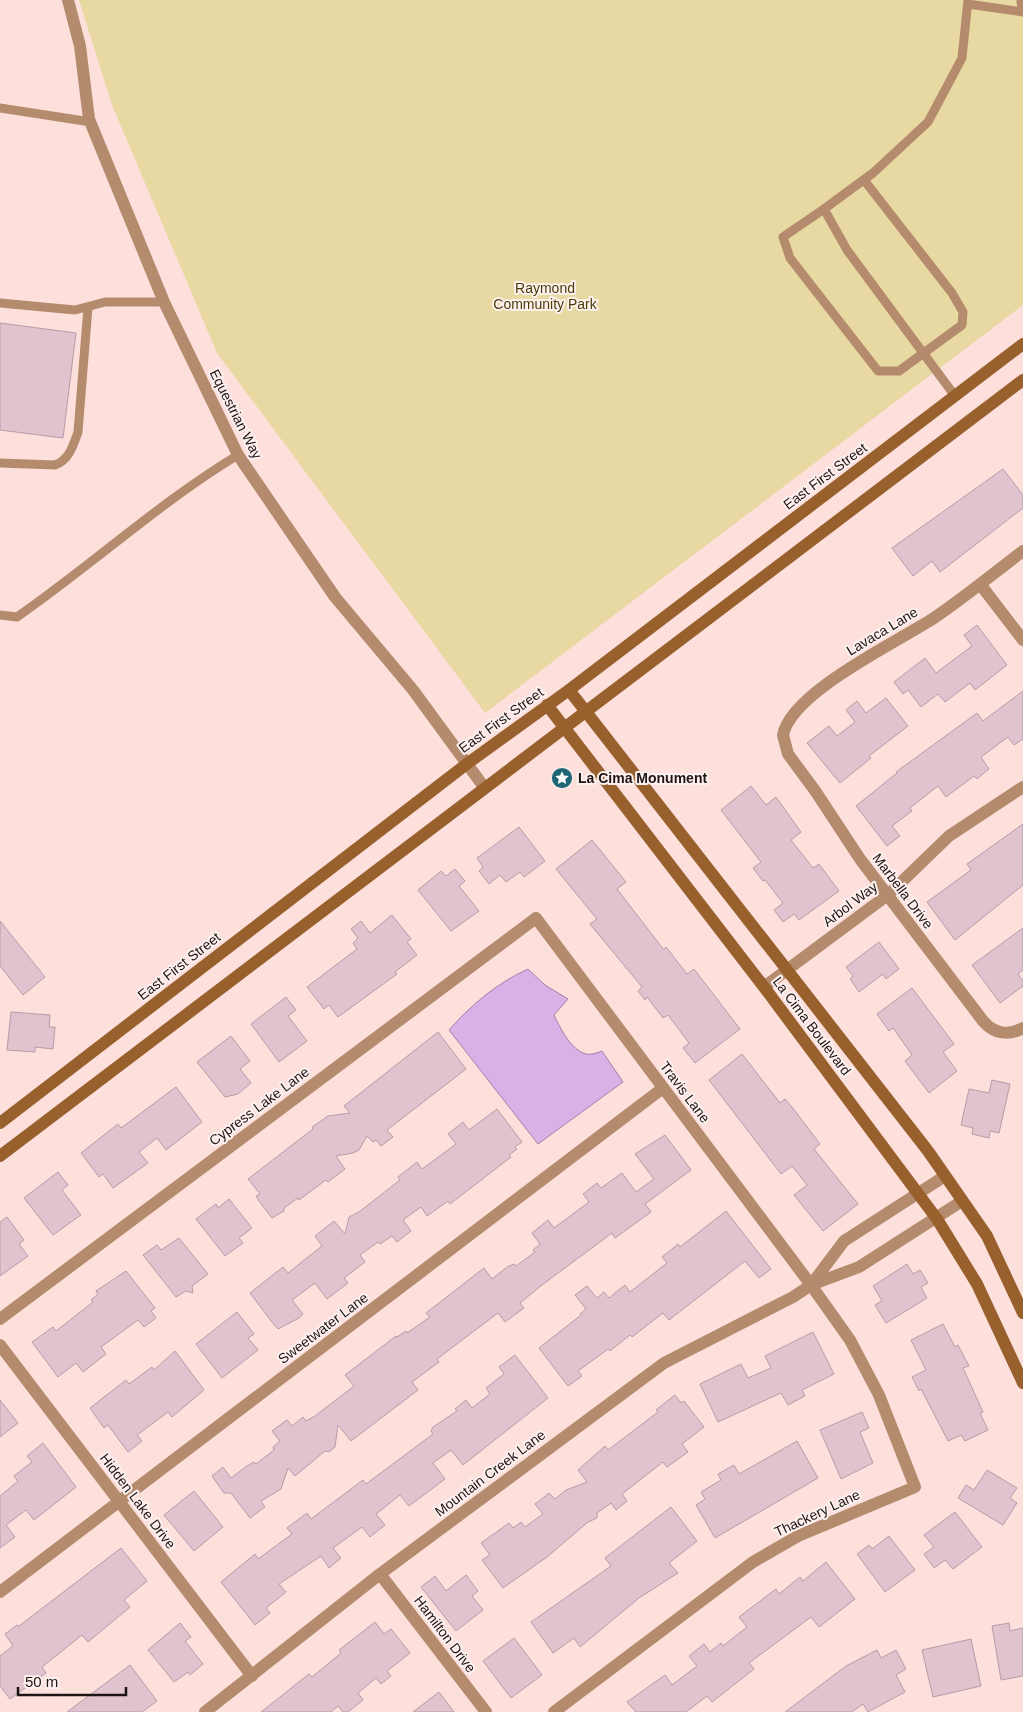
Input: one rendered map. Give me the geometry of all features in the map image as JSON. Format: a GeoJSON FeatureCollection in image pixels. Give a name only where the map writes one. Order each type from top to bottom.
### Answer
{"type":"FeatureCollection","features":[{"type":"Feature","properties":{"kind":"main road","name":"East First Street"},"geometry":{"type":"LineString","coordinates":[[0,1123],[468,763],[569,690],[1023,344]]}},
{"type":"Feature","properties":{"kind":"main road"},"geometry":{"type":"LineString","coordinates":[[0,1156],[1023,380]]}},
{"type":"Feature","properties":{"kind":"main road","name":"La Cima Boulevard"},"geometry":{"type":"LineString","coordinates":[[569,690],[945,1176],[987,1236],[1023,1313]]}},
{"type":"Feature","properties":{"kind":"main road","name":"La Cima Boulevard"},"geometry":{"type":"LineString","coordinates":[[547,705],[764,987],[937,1219],[977,1284],[1023,1382]]}},
{"type":"Feature","properties":{"kind":"street","name":"Equestrian Way"},"geometry":{"type":"LineString","coordinates":[[68,0],[80,46],[91,122],[164,302],[238,455],[335,597],[413,690],[484,787]]}},
{"type":"Feature","properties":{"kind":"street","name":"Lavaca Lane"},"geometry":{"type":"LineString","coordinates":[[788,754],[783,740],[785,726],[808,701],[864,658],[934,618],[1023,551]]}},
{"type":"Feature","properties":{"kind":"street"},"geometry":{"type":"LineString","coordinates":[[980,584],[1023,640]]}},
{"type":"Feature","properties":{"kind":"street","name":"Marbella Drive"},"geometry":{"type":"LineString","coordinates":[[788,754],[816,792],[860,859],[986,1025],[993,1030],[1006,1033],[1023,1028]]}},
{"type":"Feature","properties":{"kind":"street","name":"Arbol Way"},"geometry":{"type":"LineString","coordinates":[[764,987],[887,895],[949,836],[1023,787]]}},
{"type":"Feature","properties":{"kind":"street","name":"Travis Lane"},"geometry":{"type":"LineString","coordinates":[[536,918],[811,1285]]}},
{"type":"Feature","properties":{"kind":"street","name":"Cypress Lake Lane"},"geometry":{"type":"LineString","coordinates":[[0,1319],[536,918]]}},
{"type":"Feature","properties":{"kind":"street","name":"Sweetwater Lane"},"geometry":{"type":"LineString","coordinates":[[0,1592],[663,1088]]}},
{"type":"Feature","properties":{"kind":"street","name":"Mountain Creek Lane"},"geometry":{"type":"LineString","coordinates":[[811,1285],[844,1241],[945,1176]]}},
{"type":"Feature","properties":{"kind":"street","name":"Mountain Creek Lane"},"geometry":{"type":"LineString","coordinates":[[205,1712],[380,1574],[664,1363],[793,1297],[811,1285],[859,1267],[937,1219],[962,1201]]}},
{"type":"Feature","properties":{"kind":"street","name":"Thackery Lane"},"geometry":{"type":"LineString","coordinates":[[554,1712],[753,1562],[798,1536],[915,1487],[879,1395],[850,1340],[811,1285]]}},
{"type":"Feature","properties":{"kind":"street","name":"Hidden Lake Drive"},"geometry":{"type":"LineString","coordinates":[[0,1345],[252,1676]]}},
{"type":"Feature","properties":{"kind":"street","name":"Hamilton Drive"},"geometry":{"type":"LineString","coordinates":[[380,1574],[486,1712]]}},
{"type":"Feature","properties":{"kind":"lane"},"geometry":{"type":"LineString","coordinates":[[864,180],[952,293],[963,312],[962,325],[899,371],[878,371],[790,258],[783,237],[864,180],[928,122],[962,58],[968,2],[1022,12],[1021,0]]}},
{"type":"Feature","properties":{"kind":"lane"},"geometry":{"type":"LineString","coordinates":[[0,108],[91,122]]}},
{"type":"Feature","properties":{"kind":"lane"},"geometry":{"type":"LineString","coordinates":[[824,209],[847,250],[955,396]]}},
{"type":"Feature","properties":{"kind":"lane"},"geometry":{"type":"LineString","coordinates":[[0,303],[75,310],[105,302],[164,302]]}},
{"type":"Feature","properties":{"kind":"lane"},"geometry":{"type":"LineString","coordinates":[[0,463],[55,465],[63,462],[70,452],[78,432],[88,307]]}},
{"type":"Feature","properties":{"kind":"lane"},"geometry":{"type":"LineString","coordinates":[[0,615],[17,617],[54,591],[204,475],[238,455]]}},
{"type":"Feature","properties":{"kind":"green space","name":"Raymond Community Park"},"geometry":{"type":"Polygon","coordinates":[[[79,0],[1023,0],[1023,305],[485,713],[217,353],[112,105],[79,0]]]}},
{"type":"Feature","properties":{"kind":"shaded area"},"geometry":{"type":"Polygon","coordinates":[[[528,969],[545,985],[568,999],[554,1015],[571,1043],[586,1054],[602,1051],[623,1082],[538,1144],[449,1030],[485,995],[528,969]]]}},
{"type":"Feature","properties":{"kind":"building"},"geometry":{"type":"Polygon","coordinates":[[[0,323],[76,333],[63,438],[0,430],[0,323]]]}},
{"type":"Feature","properties":{"kind":"building"},"geometry":{"type":"Polygon","coordinates":[[[1003,469],[1023,495],[1023,508],[940,572],[932,561],[913,576],[892,548],[1003,469]]]}},
{"type":"Feature","properties":{"kind":"building"},"geometry":{"type":"Polygon","coordinates":[[[977,625],[1007,665],[975,690],[970,683],[945,702],[938,694],[921,707],[908,690],[903,694],[894,682],[925,658],[936,673],[972,646],[964,635],[977,625]]]}},
{"type":"Feature","properties":{"kind":"building"},"geometry":{"type":"Polygon","coordinates":[[[1023,691],[1023,739],[1014,745],[1008,737],[981,757],[989,769],[977,779],[974,776],[946,797],[938,786],[910,808],[912,811],[892,826],[900,836],[887,846],[856,806],[896,772],[977,713],[983,721],[1023,691]]]}},
{"type":"Feature","properties":{"kind":"building"},"geometry":{"type":"Polygon","coordinates":[[[886,698],[908,726],[869,756],[871,758],[840,783],[807,743],[829,726],[837,736],[855,722],[846,710],[857,701],[866,713],[886,698]]]}},
{"type":"Feature","properties":{"kind":"building"},"geometry":{"type":"Polygon","coordinates":[[[751,786],[766,805],[776,797],[801,832],[791,840],[813,868],[819,864],[839,891],[799,920],[794,914],[783,922],[774,910],[783,903],[753,868],[761,862],[721,810],[751,786]]]}},
{"type":"Feature","properties":{"kind":"building"},"geometry":{"type":"Polygon","coordinates":[[[1023,824],[1023,885],[955,940],[927,902],[971,870],[967,864],[1023,824]]]}},
{"type":"Feature","properties":{"kind":"building"},"geometry":{"type":"Polygon","coordinates":[[[519,827],[545,861],[524,877],[520,872],[506,882],[500,875],[489,884],[479,871],[483,867],[477,858],[519,827]]]}},
{"type":"Feature","properties":{"kind":"building"},"geometry":{"type":"Polygon","coordinates":[[[592,840],[626,882],[617,889],[664,950],[666,947],[687,974],[694,969],[740,1029],[695,1063],[683,1048],[689,1043],[668,1015],[663,1018],[647,997],[645,1000],[638,991],[642,987],[590,924],[597,919],[556,869],[592,840]]]}},
{"type":"Feature","properties":{"kind":"building"},"geometry":{"type":"Polygon","coordinates":[[[455,869],[465,881],[459,886],[479,911],[451,931],[418,890],[441,871],[446,876],[455,869]]]}},
{"type":"Feature","properties":{"kind":"building"},"geometry":{"type":"Polygon","coordinates":[[[392,915],[411,939],[407,942],[417,955],[395,972],[397,974],[338,1017],[329,1005],[324,1009],[307,987],[357,949],[353,943],[358,938],[351,929],[361,921],[370,933],[392,915]]]}},
{"type":"Feature","properties":{"kind":"building"},"geometry":{"type":"Polygon","coordinates":[[[0,921],[45,977],[23,995],[0,966],[0,921]]]}},
{"type":"Feature","properties":{"kind":"building"},"geometry":{"type":"Polygon","coordinates":[[[1023,928],[1023,970],[1018,974],[1023,981],[1023,986],[1000,1003],[972,965],[1023,928]]]}},
{"type":"Feature","properties":{"kind":"building"},"geometry":{"type":"Polygon","coordinates":[[[879,942],[899,969],[886,979],[883,974],[859,992],[850,979],[853,976],[846,967],[879,942]]]}},
{"type":"Feature","properties":{"kind":"building"},"geometry":{"type":"Polygon","coordinates":[[[912,988],[954,1044],[943,1052],[957,1071],[929,1093],[905,1061],[912,1055],[893,1028],[889,1031],[877,1014],[912,988]]]}},
{"type":"Feature","properties":{"kind":"building"},"geometry":{"type":"Polygon","coordinates":[[[286,997],[296,1010],[288,1016],[307,1041],[279,1062],[251,1024],[286,997]]]}},
{"type":"Feature","properties":{"kind":"building"},"geometry":{"type":"Polygon","coordinates":[[[11,1012],[50,1015],[49,1027],[55,1027],[53,1049],[35,1047],[35,1052],[7,1050],[11,1012]]]}},
{"type":"Feature","properties":{"kind":"building"},"geometry":{"type":"Polygon","coordinates":[[[438,1032],[466,1069],[387,1130],[393,1137],[381,1146],[376,1140],[373,1142],[367,1136],[359,1150],[336,1156],[345,1169],[299,1200],[298,1198],[284,1208],[284,1211],[272,1218],[256,1196],[260,1194],[248,1179],[328,1116],[350,1113],[344,1106],[438,1032]]]}},
{"type":"Feature","properties":{"kind":"building"},"geometry":{"type":"Polygon","coordinates":[[[231,1036],[250,1061],[240,1069],[251,1083],[238,1094],[225,1097],[197,1062],[231,1036]]]}},
{"type":"Feature","properties":{"kind":"building"},"geometry":{"type":"Polygon","coordinates":[[[742,1054],[780,1103],[785,1099],[792,1107],[820,1144],[814,1149],[858,1204],[823,1231],[794,1195],[807,1185],[792,1166],[781,1174],[709,1080],[742,1054]]]}},
{"type":"Feature","properties":{"kind":"building"},"geometry":{"type":"Polygon","coordinates":[[[992,1080],[1010,1084],[999,1133],[990,1131],[989,1138],[972,1134],[973,1128],[961,1125],[969,1089],[989,1093],[992,1080]]]}},
{"type":"Feature","properties":{"kind":"building"},"geometry":{"type":"Polygon","coordinates":[[[176,1087],[202,1122],[166,1150],[157,1138],[139,1152],[148,1163],[113,1188],[103,1174],[99,1177],[81,1153],[118,1124],[121,1128],[176,1087]]]}},
{"type":"Feature","properties":{"kind":"building"},"geometry":{"type":"Polygon","coordinates":[[[497,1109],[522,1142],[509,1155],[511,1157],[450,1204],[448,1201],[427,1216],[421,1207],[403,1220],[411,1231],[397,1242],[392,1236],[380,1244],[378,1242],[360,1255],[365,1262],[344,1278],[348,1283],[327,1299],[315,1283],[292,1300],[303,1314],[278,1329],[275,1326],[250,1293],[283,1267],[288,1273],[322,1246],[315,1236],[334,1221],[345,1234],[349,1217],[359,1212],[400,1180],[398,1177],[417,1162],[422,1169],[456,1144],[448,1134],[463,1122],[469,1130],[497,1109]]]}},
{"type":"Feature","properties":{"kind":"building"},"geometry":{"type":"Polygon","coordinates":[[[665,1135],[691,1170],[645,1204],[651,1212],[615,1238],[612,1233],[542,1285],[520,1303],[524,1308],[505,1322],[498,1313],[437,1359],[439,1362],[412,1382],[418,1390],[351,1441],[338,1425],[335,1447],[329,1452],[325,1451],[295,1476],[288,1468],[281,1489],[261,1501],[265,1507],[250,1518],[231,1493],[224,1493],[212,1476],[223,1467],[231,1478],[254,1462],[256,1464],[274,1450],[273,1447],[280,1441],[272,1431],[287,1420],[292,1426],[303,1417],[306,1421],[315,1416],[354,1386],[345,1375],[396,1336],[406,1331],[407,1333],[430,1317],[426,1313],[484,1268],[492,1279],[507,1267],[514,1264],[516,1266],[535,1252],[533,1250],[540,1244],[532,1233],[548,1220],[554,1228],[589,1202],[583,1194],[597,1183],[601,1188],[622,1173],[636,1192],[654,1179],[635,1154],[665,1135]]]}},
{"type":"Feature","properties":{"kind":"building"},"geometry":{"type":"Polygon","coordinates":[[[58,1172],[68,1185],[62,1190],[81,1215],[53,1235],[24,1198],[58,1172]]]}},
{"type":"Feature","properties":{"kind":"building"},"geometry":{"type":"Polygon","coordinates":[[[229,1199],[252,1228],[239,1238],[243,1243],[225,1256],[196,1219],[216,1204],[218,1208],[229,1199]]]}},
{"type":"Feature","properties":{"kind":"building"},"geometry":{"type":"Polygon","coordinates":[[[726,1211],[771,1269],[759,1278],[745,1261],[669,1320],[663,1313],[632,1337],[630,1335],[610,1351],[608,1349],[578,1371],[582,1376],[568,1386],[539,1348],[586,1309],[575,1295],[587,1286],[597,1298],[604,1292],[609,1298],[625,1285],[630,1292],[667,1263],[662,1257],[678,1244],[680,1247],[726,1211]]]}},
{"type":"Feature","properties":{"kind":"building"},"geometry":{"type":"Polygon","coordinates":[[[7,1217],[24,1240],[19,1244],[28,1256],[0,1276],[0,1222],[7,1217]]]}},
{"type":"Feature","properties":{"kind":"building"},"geometry":{"type":"Polygon","coordinates":[[[179,1238],[208,1274],[192,1286],[193,1293],[186,1291],[176,1297],[143,1255],[157,1245],[161,1250],[179,1238]]]}},
{"type":"Feature","properties":{"kind":"building"},"geometry":{"type":"Polygon","coordinates":[[[907,1264],[913,1274],[920,1270],[928,1283],[921,1287],[927,1298],[886,1323],[875,1305],[882,1301],[873,1286],[907,1264]]]}},
{"type":"Feature","properties":{"kind":"building"},"geometry":{"type":"Polygon","coordinates":[[[126,1271],[155,1308],[151,1311],[156,1318],[144,1327],[138,1320],[101,1347],[106,1354],[83,1372],[76,1363],[58,1377],[32,1342],[53,1327],[56,1331],[93,1302],[91,1300],[98,1294],[96,1291],[126,1271]]]}},
{"type":"Feature","properties":{"kind":"building"},"geometry":{"type":"Polygon","coordinates":[[[237,1312],[254,1334],[248,1338],[258,1350],[222,1378],[196,1344],[237,1312]]]}},
{"type":"Feature","properties":{"kind":"building"},"geometry":{"type":"Polygon","coordinates":[[[943,1324],[955,1347],[958,1345],[969,1366],[963,1368],[983,1412],[980,1413],[988,1430],[965,1441],[961,1435],[948,1441],[921,1389],[919,1391],[912,1377],[926,1370],[911,1340],[943,1324]]]}},
{"type":"Feature","properties":{"kind":"building"},"geometry":{"type":"Polygon","coordinates":[[[813,1332],[834,1374],[802,1390],[805,1396],[788,1405],[781,1393],[718,1422],[700,1384],[741,1364],[748,1378],[771,1368],[765,1356],[813,1332]]]}},
{"type":"Feature","properties":{"kind":"building"},"geometry":{"type":"Polygon","coordinates":[[[175,1351],[204,1390],[172,1417],[168,1412],[137,1435],[142,1441],[128,1452],[108,1425],[104,1428],[90,1408],[126,1380],[129,1384],[152,1367],[154,1370],[175,1351]]]}},
{"type":"Feature","properties":{"kind":"building"},"geometry":{"type":"Polygon","coordinates":[[[515,1355],[548,1398],[463,1465],[451,1450],[433,1463],[445,1479],[409,1506],[400,1495],[376,1514],[385,1525],[370,1537],[362,1527],[333,1548],[341,1558],[329,1568],[321,1556],[279,1584],[286,1592],[266,1608],[270,1613],[255,1625],[221,1582],[255,1554],[258,1559],[292,1534],[287,1528],[307,1513],[311,1519],[363,1480],[366,1484],[433,1434],[431,1431],[433,1427],[457,1411],[455,1409],[466,1400],[472,1408],[490,1394],[486,1388],[504,1374],[499,1367],[515,1355]]]}},
{"type":"Feature","properties":{"kind":"building"},"geometry":{"type":"Polygon","coordinates":[[[675,1395],[681,1403],[684,1401],[704,1427],[682,1444],[688,1452],[667,1467],[663,1462],[622,1494],[627,1501],[616,1510],[611,1503],[597,1513],[597,1518],[588,1522],[547,1557],[503,1588],[482,1560],[490,1555],[481,1543],[509,1523],[513,1528],[521,1522],[525,1527],[543,1514],[535,1504],[549,1493],[555,1499],[566,1490],[587,1482],[578,1470],[605,1446],[608,1450],[658,1412],[656,1410],[675,1395]]]}},
{"type":"Feature","properties":{"kind":"building"},"geometry":{"type":"Polygon","coordinates":[[[0,1400],[18,1423],[0,1437],[0,1400]]]}},
{"type":"Feature","properties":{"kind":"building"},"geometry":{"type":"Polygon","coordinates":[[[862,1412],[869,1428],[860,1432],[873,1463],[841,1479],[820,1430],[862,1412]]]}},
{"type":"Feature","properties":{"kind":"building"},"geometry":{"type":"Polygon","coordinates":[[[797,1441],[818,1478],[715,1538],[696,1505],[705,1499],[701,1492],[721,1480],[718,1474],[734,1465],[739,1474],[797,1441]]]}},
{"type":"Feature","properties":{"kind":"building"},"geometry":{"type":"Polygon","coordinates":[[[43,1443],[76,1487],[34,1520],[26,1510],[6,1525],[15,1537],[0,1548],[0,1496],[18,1481],[14,1476],[32,1462],[27,1456],[43,1443]]]}},
{"type":"Feature","properties":{"kind":"building"},"geometry":{"type":"Polygon","coordinates":[[[987,1470],[1017,1488],[1010,1498],[1017,1503],[1003,1525],[958,1498],[966,1485],[974,1490],[987,1470]]]}},
{"type":"Feature","properties":{"kind":"building"},"geometry":{"type":"Polygon","coordinates":[[[194,1491],[223,1527],[194,1551],[164,1515],[194,1491]]]}},
{"type":"Feature","properties":{"kind":"building"},"geometry":{"type":"Polygon","coordinates":[[[671,1507],[697,1541],[669,1563],[678,1573],[639,1598],[580,1647],[574,1638],[553,1653],[531,1622],[611,1566],[605,1558],[671,1507]]]}},
{"type":"Feature","properties":{"kind":"building"},"geometry":{"type":"Polygon","coordinates":[[[955,1512],[982,1547],[953,1569],[945,1560],[934,1568],[924,1554],[934,1547],[924,1535],[955,1512]]]}},
{"type":"Feature","properties":{"kind":"building"},"geometry":{"type":"Polygon","coordinates":[[[889,1536],[915,1570],[885,1592],[857,1554],[869,1545],[872,1549],[889,1536]]]}},
{"type":"Feature","properties":{"kind":"building"},"geometry":{"type":"Polygon","coordinates":[[[121,1548],[147,1581],[124,1600],[130,1607],[88,1642],[82,1635],[42,1667],[46,1673],[10,1699],[0,1686],[0,1656],[13,1646],[5,1634],[17,1625],[19,1626],[121,1548]]]}},
{"type":"Feature","properties":{"kind":"building"},"geometry":{"type":"Polygon","coordinates":[[[826,1562],[855,1599],[819,1627],[811,1617],[749,1663],[754,1669],[712,1702],[707,1696],[686,1712],[636,1712],[627,1702],[665,1675],[672,1685],[697,1666],[689,1656],[704,1644],[710,1652],[721,1643],[723,1646],[747,1627],[739,1617],[776,1589],[779,1594],[800,1577],[803,1581],[826,1562]]]}},
{"type":"Feature","properties":{"kind":"building"},"geometry":{"type":"Polygon","coordinates":[[[466,1575],[478,1591],[472,1596],[483,1610],[456,1631],[421,1587],[435,1576],[446,1591],[466,1575]]]}},
{"type":"Feature","properties":{"kind":"building"},"geometry":{"type":"Polygon","coordinates":[[[375,1622],[384,1634],[391,1629],[410,1653],[387,1671],[391,1676],[381,1684],[376,1678],[358,1693],[363,1700],[348,1712],[343,1712],[338,1706],[331,1712],[261,1712],[309,1674],[312,1677],[341,1653],[339,1650],[375,1622]]]}},
{"type":"Feature","properties":{"kind":"building"},"geometry":{"type":"Polygon","coordinates":[[[180,1623],[191,1637],[185,1641],[203,1664],[190,1675],[188,1672],[174,1682],[148,1650],[180,1623]]]}},
{"type":"Feature","properties":{"kind":"building"},"geometry":{"type":"Polygon","coordinates":[[[1009,1623],[1010,1631],[1023,1628],[1023,1676],[1001,1680],[992,1626],[1009,1623]]]}},
{"type":"Feature","properties":{"kind":"building"},"geometry":{"type":"Polygon","coordinates":[[[514,1638],[542,1675],[511,1698],[483,1661],[514,1638]]]}},
{"type":"Feature","properties":{"kind":"building"},"geometry":{"type":"Polygon","coordinates":[[[971,1639],[981,1686],[933,1697],[922,1650],[971,1639]]]}},
{"type":"Feature","properties":{"kind":"building"},"geometry":{"type":"Polygon","coordinates":[[[877,1650],[881,1658],[896,1650],[906,1669],[896,1675],[905,1692],[868,1712],[863,1704],[852,1712],[785,1712],[846,1666],[877,1650]]]}},
{"type":"Feature","properties":{"kind":"building"},"geometry":{"type":"Polygon","coordinates":[[[130,1665],[157,1701],[142,1712],[67,1712],[130,1665]]]}},
{"type":"Feature","properties":{"kind":"building"},"geometry":{"type":"Polygon","coordinates":[[[439,1692],[454,1712],[413,1712],[439,1692]]]}},
{"type":"Feature","properties":{"kind":"place","name":"La Cima Monument"},"geometry":{"type":"Point","coordinates":[562,778]}}]}
